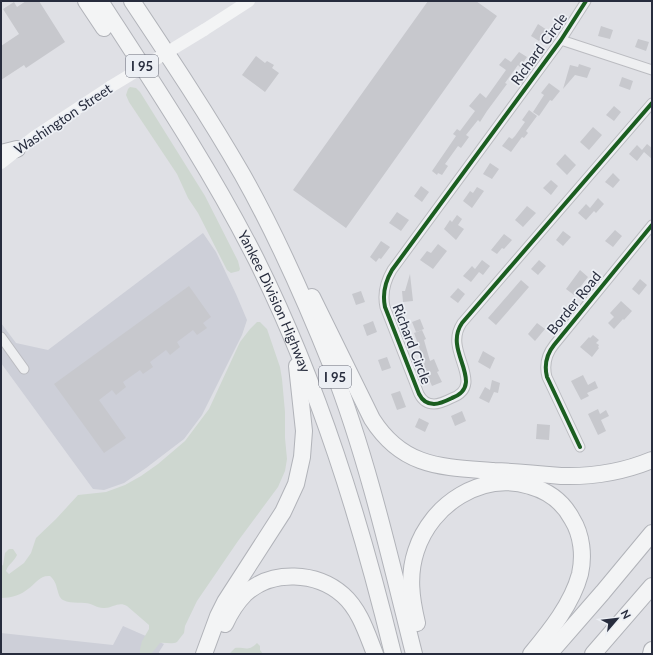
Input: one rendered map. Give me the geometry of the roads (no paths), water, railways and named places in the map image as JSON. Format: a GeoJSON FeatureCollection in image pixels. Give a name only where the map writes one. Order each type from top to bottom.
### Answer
{"type":"FeatureCollection","features":[{"type":"Feature","properties":{"kind":"highway"},"geometry":{"type":"LineString","coordinates":[[86,1],[121,51],[184,131]]}},
{"type":"Feature","properties":{"kind":"highway","name":"Yankee Division Highway"},"geometry":{"type":"LineString","coordinates":[[100,1],[215,182],[270,290],[295,345],[317,401],[346,487],[380,603],[393,654]]}},
{"type":"Feature","properties":{"kind":"highway","name":"Yankee Division Highway"},"geometry":{"type":"LineString","coordinates":[[132,1],[206,115],[256,200],[308,310],[332,367],[350,416],[372,489],[414,654]]}},
{"type":"Feature","properties":{"kind":"highway"},"geometry":{"type":"LineString","coordinates":[[1,153],[18,149]]}},
{"type":"Feature","properties":{"kind":"highway"},"geometry":{"type":"LineString","coordinates":[[256,200],[310,293],[372,419],[389,441],[407,454],[421,461],[446,467],[561,476],[599,475],[627,469],[652,460]]}},
{"type":"Feature","properties":{"kind":"highway"},"geometry":{"type":"LineString","coordinates":[[204,654],[218,616],[225,602],[283,512],[296,484],[302,457],[304,431],[295,345]]}},
{"type":"Feature","properties":{"kind":"highway"},"geometry":{"type":"LineString","coordinates":[[421,654],[419,632],[410,586],[414,559],[421,538],[439,512],[460,495],[487,484],[502,482],[526,484],[551,495],[571,516],[577,527],[581,540],[581,566],[574,590],[560,614],[530,654]]}},
{"type":"Feature","properties":{"kind":"highway"},"geometry":{"type":"LineString","coordinates":[[549,654],[652,533]]}},
{"type":"Feature","properties":{"kind":"highway"},"geometry":{"type":"LineString","coordinates":[[215,654],[228,618],[244,595],[268,580],[297,576],[314,579],[324,583],[344,596],[357,613],[375,654]]}},
{"type":"Feature","properties":{"kind":"highway"},"geometry":{"type":"LineString","coordinates":[[593,654],[652,586]]}},
{"type":"Feature","properties":{"kind":"highway"},"geometry":{"type":"LineString","coordinates":[[651,654],[652,650]]}},
{"type":"Feature","properties":{"kind":"main road","name":"Washington Street"},"geometry":{"type":"LineString","coordinates":[[1,163],[56,121],[249,1]]}},
{"type":"Feature","properties":{"kind":"street","name":"Richard Circle"},"geometry":{"type":"LineString","coordinates":[[586,1],[561,40],[386,280],[384,292],[385,307],[419,394],[426,402],[438,404],[458,396],[462,392],[466,381],[456,339],[462,323],[652,103]]}},
{"type":"Feature","properties":{"kind":"street","name":"Richard Circle"},"geometry":{"type":"LineString","coordinates":[[561,40],[652,70]]}},
{"type":"Feature","properties":{"kind":"street","name":"Border Road"},"geometry":{"type":"LineString","coordinates":[[580,447],[547,377],[547,358],[554,345],[652,225]]}},
{"type":"Feature","properties":{"kind":"street"},"geometry":{"type":"LineString","coordinates":[[1,337],[24,368]]}}]}
